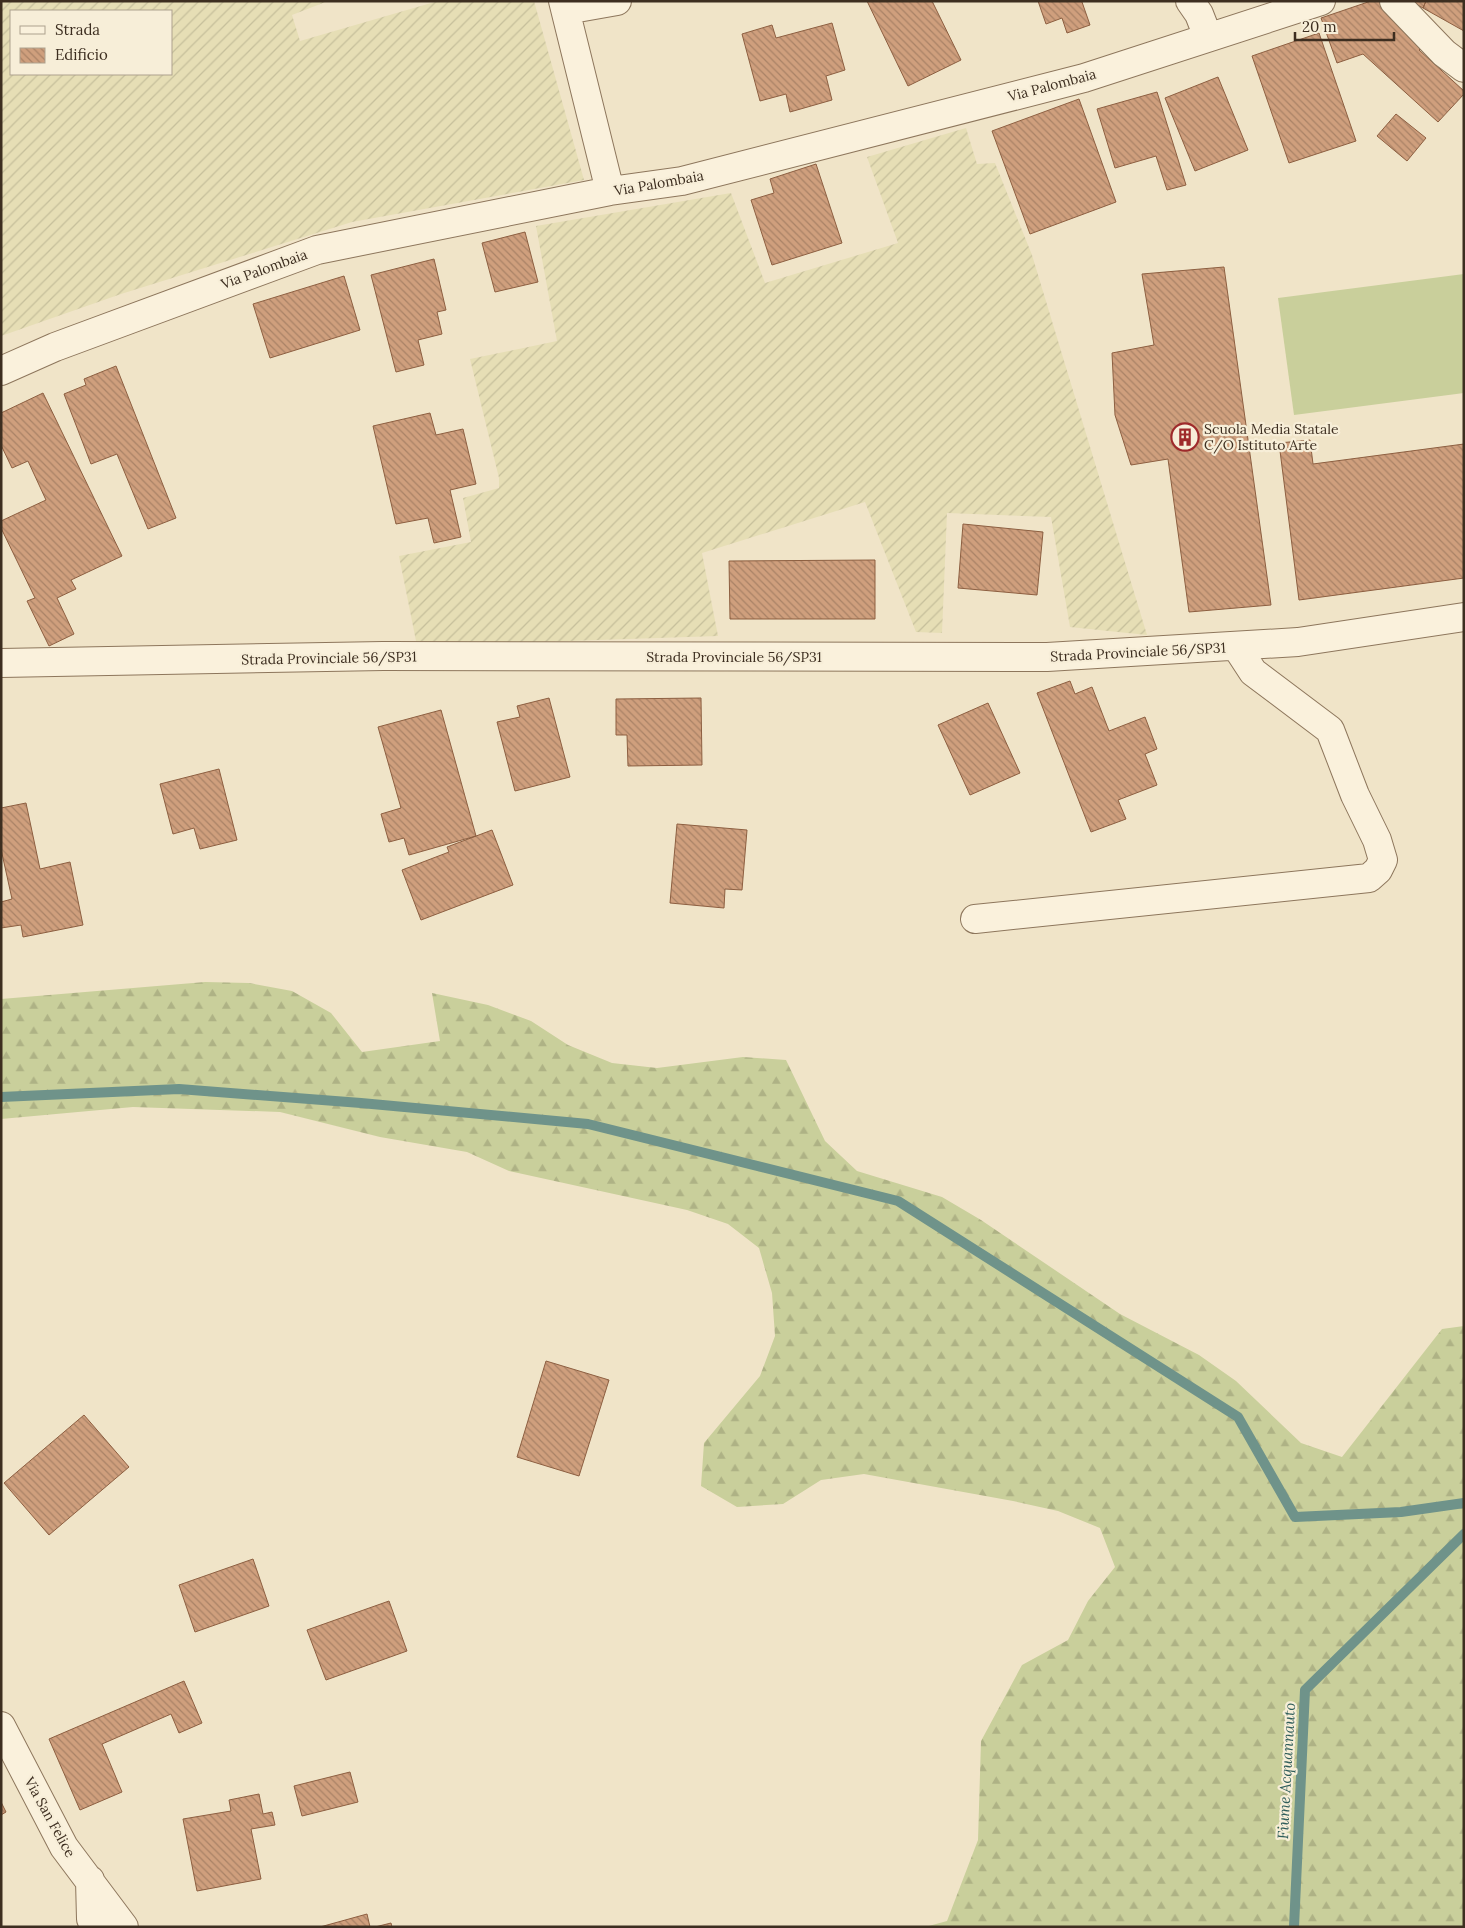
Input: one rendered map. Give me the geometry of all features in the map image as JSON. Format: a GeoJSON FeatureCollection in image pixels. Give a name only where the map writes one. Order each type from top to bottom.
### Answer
{"type":"FeatureCollection","features":[{"type":"Feature","properties":{"kind":"street"},"geometry":{"type":"LineString","coordinates":[[610,191],[564,6],[618,1]]}},
{"type":"Feature","properties":{"kind":"street"},"geometry":{"type":"LineString","coordinates":[[1190,1],[1208,37]]}},
{"type":"Feature","properties":{"kind":"street","name":"Via Palombaia"},"geometry":{"type":"LineString","coordinates":[[1,371],[54,347],[316,250],[610,191],[682,181],[1084,78],[1321,1]]}},
{"type":"Feature","properties":{"kind":"street"},"geometry":{"type":"LineString","coordinates":[[1394,1],[1444,53],[1464,68]]}},
{"type":"Feature","properties":{"kind":"street","name":"Strada Provinciale 56/SP31"},"geometry":{"type":"LineString","coordinates":[[1,663],[383,656],[1047,657],[1298,642],[1464,617]]}},
{"type":"Feature","properties":{"kind":"street"},"geometry":{"type":"LineString","coordinates":[[975,919],[1369,878],[1378,870],[1383,860],[1377,840],[1355,795],[1330,730],[1253,672],[1236,646]]}},
{"type":"Feature","properties":{"kind":"street","name":"Via San Felice"},"geometry":{"type":"LineString","coordinates":[[1,1726],[64,1847],[124,1927]]}},
{"type":"Feature","properties":{"kind":"street"},"geometry":{"type":"LineString","coordinates":[[90,1880],[91,1919],[94,1927]]}},
{"type":"Feature","properties":{"kind":"shaded area"},"geometry":{"type":"Polygon","coordinates":[[[1,1],[328,1],[292,15],[300,41],[438,1],[534,1],[584,180],[352,222],[121,294],[1,336],[1,1]]]}},
{"type":"Feature","properties":{"kind":"shaded area"},"geometry":{"type":"Polygon","coordinates":[[[966,128],[977,164],[995,163],[1032,255],[1147,635],[1070,627],[1051,517],[947,513],[942,633],[916,632],[865,502],[702,553],[718,636],[417,646],[399,556],[471,542],[463,498],[499,488],[499,478],[470,359],[557,341],[536,226],[731,193],[765,283],[898,243],[867,157],[966,128]]]}},
{"type":"Feature","properties":{"kind":"green space"},"geometry":{"type":"Polygon","coordinates":[[[1464,274],[1464,393],[1294,415],[1278,298],[1464,274]]]}},
{"type":"Feature","properties":{"kind":"green space"},"geometry":{"type":"Polygon","coordinates":[[[205,982],[249,983],[292,991],[331,1013],[362,1052],[440,1041],[432,993],[488,1005],[531,1021],[568,1045],[612,1063],[657,1068],[743,1057],[786,1060],[825,1141],[857,1171],[942,1197],[981,1220],[1120,1314],[1199,1355],[1236,1381],[1301,1443],[1342,1457],[1442,1329],[1464,1326],[1464,1927],[925,1927],[947,1921],[978,1840],[981,1741],[1022,1665],[1068,1640],[1088,1601],[1115,1567],[1100,1528],[1058,1511],[864,1474],[821,1480],[783,1504],[737,1507],[701,1486],[704,1443],[760,1376],[775,1336],[772,1293],[759,1248],[728,1224],[687,1210],[509,1171],[467,1152],[380,1137],[280,1112],[133,1107],[1,1119],[1,999],[205,982]]]}},
{"type":"Feature","properties":{"kind":"building"},"geometry":{"type":"Polygon","coordinates":[[[867,1],[932,1],[961,60],[908,86],[867,1]]]}},
{"type":"Feature","properties":{"kind":"building"},"geometry":{"type":"Polygon","coordinates":[[[1038,1],[1083,1],[1090,25],[1067,33],[1062,18],[1046,24],[1038,1]]]}},
{"type":"Feature","properties":{"kind":"building"},"geometry":{"type":"Polygon","coordinates":[[[1371,1],[1380,1],[1426,43],[1419,50],[1464,91],[1464,94],[1438,122],[1363,54],[1337,63],[1321,18],[1371,1]]]}},
{"type":"Feature","properties":{"kind":"building"},"geometry":{"type":"Polygon","coordinates":[[[1410,1],[1426,1],[1423,8],[1410,1]]]}},
{"type":"Feature","properties":{"kind":"building"},"geometry":{"type":"Polygon","coordinates":[[[1426,1],[1464,1],[1464,31],[1423,8],[1426,1]]]}},
{"type":"Feature","properties":{"kind":"building"},"geometry":{"type":"Polygon","coordinates":[[[832,23],[845,70],[826,76],[832,100],[790,112],[786,94],[760,101],[742,34],[772,25],[776,38],[832,23]]]}},
{"type":"Feature","properties":{"kind":"building"},"geometry":{"type":"Polygon","coordinates":[[[1319,33],[1356,141],[1289,163],[1252,56],[1319,33]]]}},
{"type":"Feature","properties":{"kind":"building"},"geometry":{"type":"Polygon","coordinates":[[[1218,77],[1248,150],[1195,171],[1165,98],[1218,77]]]}},
{"type":"Feature","properties":{"kind":"building"},"geometry":{"type":"Polygon","coordinates":[[[1157,92],[1186,185],[1167,190],[1156,156],[1115,168],[1097,109],[1157,92]]]}},
{"type":"Feature","properties":{"kind":"building"},"geometry":{"type":"Polygon","coordinates":[[[1079,99],[1116,202],[1030,234],[992,131],[1079,99]]]}},
{"type":"Feature","properties":{"kind":"building"},"geometry":{"type":"Polygon","coordinates":[[[1396,114],[1426,138],[1407,161],[1377,136],[1396,114]]]}},
{"type":"Feature","properties":{"kind":"building"},"geometry":{"type":"Polygon","coordinates":[[[816,164],[842,243],[772,265],[751,200],[774,193],[770,179],[816,164]]]}},
{"type":"Feature","properties":{"kind":"building"},"geometry":{"type":"Polygon","coordinates":[[[525,232],[538,282],[495,292],[482,243],[525,232]]]}},
{"type":"Feature","properties":{"kind":"building"},"geometry":{"type":"Polygon","coordinates":[[[434,259],[446,310],[437,312],[442,334],[418,340],[424,365],[396,372],[371,275],[434,259]]]}},
{"type":"Feature","properties":{"kind":"building","name":"Scuola Media Statale C/O Istituto Arte"},"geometry":{"type":"Polygon","coordinates":[[[1224,267],[1271,605],[1189,612],[1168,459],[1131,465],[1115,415],[1112,353],[1154,345],[1142,274],[1224,267]]]}},
{"type":"Feature","properties":{"kind":"building"},"geometry":{"type":"Polygon","coordinates":[[[344,276],[360,330],[270,358],[253,304],[344,276]]]}},
{"type":"Feature","properties":{"kind":"building"},"geometry":{"type":"Polygon","coordinates":[[[116,366],[176,518],[148,529],[117,454],[91,464],[64,394],[86,385],[84,379],[116,366]]]}},
{"type":"Feature","properties":{"kind":"building"},"geometry":{"type":"Polygon","coordinates":[[[43,393],[122,556],[71,580],[76,589],[57,598],[74,634],[49,646],[27,601],[35,598],[1,528],[1,521],[46,500],[28,461],[12,468],[1,445],[1,413],[43,393]]]}},
{"type":"Feature","properties":{"kind":"building"},"geometry":{"type":"Polygon","coordinates":[[[430,413],[436,435],[463,429],[476,484],[450,490],[461,537],[434,543],[428,518],[396,524],[373,426],[430,413]]]}},
{"type":"Feature","properties":{"kind":"building"},"geometry":{"type":"Polygon","coordinates":[[[1310,440],[1313,464],[1464,444],[1464,578],[1299,600],[1279,443],[1310,440]]]}},
{"type":"Feature","properties":{"kind":"building"},"geometry":{"type":"Polygon","coordinates":[[[963,524],[1043,532],[1037,595],[958,588],[963,524]]]}},
{"type":"Feature","properties":{"kind":"building"},"geometry":{"type":"Polygon","coordinates":[[[875,560],[875,619],[730,619],[729,561],[875,560]]]}},
{"type":"Feature","properties":{"kind":"building"},"geometry":{"type":"Polygon","coordinates":[[[1070,681],[1075,694],[1092,687],[1109,731],[1145,717],[1157,749],[1145,754],[1157,785],[1118,800],[1126,819],[1091,832],[1037,693],[1070,681]]]}},
{"type":"Feature","properties":{"kind":"building"},"geometry":{"type":"Polygon","coordinates":[[[549,698],[570,777],[515,791],[497,722],[520,717],[517,706],[549,698]]]}},
{"type":"Feature","properties":{"kind":"building"},"geometry":{"type":"Polygon","coordinates":[[[701,698],[702,765],[628,766],[627,735],[616,735],[616,699],[701,698]]]}},
{"type":"Feature","properties":{"kind":"building"},"geometry":{"type":"Polygon","coordinates":[[[988,703],[1020,773],[970,795],[938,725],[988,703]]]}},
{"type":"Feature","properties":{"kind":"building"},"geometry":{"type":"Polygon","coordinates":[[[441,710],[476,836],[409,855],[404,838],[389,842],[381,814],[401,808],[378,727],[441,710]]]}},
{"type":"Feature","properties":{"kind":"building"},"geometry":{"type":"Polygon","coordinates":[[[219,769],[237,840],[200,849],[194,828],[173,834],[160,784],[219,769]]]}},
{"type":"Feature","properties":{"kind":"building"},"geometry":{"type":"Polygon","coordinates":[[[26,803],[40,869],[70,862],[83,925],[23,937],[21,925],[1,928],[1,902],[12,899],[1,849],[1,808],[26,803]]]}},
{"type":"Feature","properties":{"kind":"building"},"geometry":{"type":"Polygon","coordinates":[[[677,824],[747,830],[742,890],[725,889],[724,908],[670,903],[677,824]]]}},
{"type":"Feature","properties":{"kind":"building"},"geometry":{"type":"Polygon","coordinates":[[[492,830],[513,885],[421,920],[402,870],[449,852],[447,847],[492,830]]]}},
{"type":"Feature","properties":{"kind":"building"},"geometry":{"type":"Polygon","coordinates":[[[546,1361],[609,1380],[579,1476],[517,1457],[546,1361]]]}},
{"type":"Feature","properties":{"kind":"building"},"geometry":{"type":"Polygon","coordinates":[[[84,1415],[129,1467],[49,1535],[4,1483],[84,1415]]]}},
{"type":"Feature","properties":{"kind":"building"},"geometry":{"type":"Polygon","coordinates":[[[253,1559],[269,1606],[195,1632],[179,1585],[253,1559]]]}},
{"type":"Feature","properties":{"kind":"building"},"geometry":{"type":"Polygon","coordinates":[[[389,1601],[407,1651],[326,1680],[307,1630],[389,1601]]]}},
{"type":"Feature","properties":{"kind":"building"},"geometry":{"type":"Polygon","coordinates":[[[184,1681],[202,1723],[179,1733],[171,1714],[102,1744],[122,1792],[80,1810],[49,1739],[184,1681]]]}},
{"type":"Feature","properties":{"kind":"building"},"geometry":{"type":"Polygon","coordinates":[[[350,1772],[358,1802],[302,1816],[294,1786],[350,1772]]]}},
{"type":"Feature","properties":{"kind":"building"},"geometry":{"type":"Polygon","coordinates":[[[259,1794],[263,1814],[272,1812],[275,1825],[251,1829],[261,1879],[197,1891],[183,1819],[231,1811],[229,1800],[259,1794]]]}},
{"type":"Feature","properties":{"kind":"building"},"geometry":{"type":"Polygon","coordinates":[[[1,1802],[6,1812],[1,1815],[1,1802]]]}},
{"type":"Feature","properties":{"kind":"building"},"geometry":{"type":"Polygon","coordinates":[[[367,1914],[370,1927],[320,1927],[367,1914]]]}},
{"type":"Feature","properties":{"kind":"building"},"geometry":{"type":"Polygon","coordinates":[[[391,1923],[392,1927],[375,1927],[391,1923]]]}},
{"type":"Feature","properties":{"kind":"waterway"},"geometry":{"type":"LineString","coordinates":[[1,1097],[179,1089],[361,1103],[588,1124],[898,1201],[1238,1417],[1295,1517],[1401,1512],[1464,1503]]}},
{"type":"Feature","properties":{"kind":"waterway","name":"Fiume Acquannauto"},"geometry":{"type":"LineString","coordinates":[[1294,1927],[1305,1690],[1464,1534]]}},
{"type":"Feature","properties":{"kind":"place","name":"Scuola Media Statale C/O Istituto Arte"},"geometry":{"type":"Point","coordinates":[1185,437]}}]}
